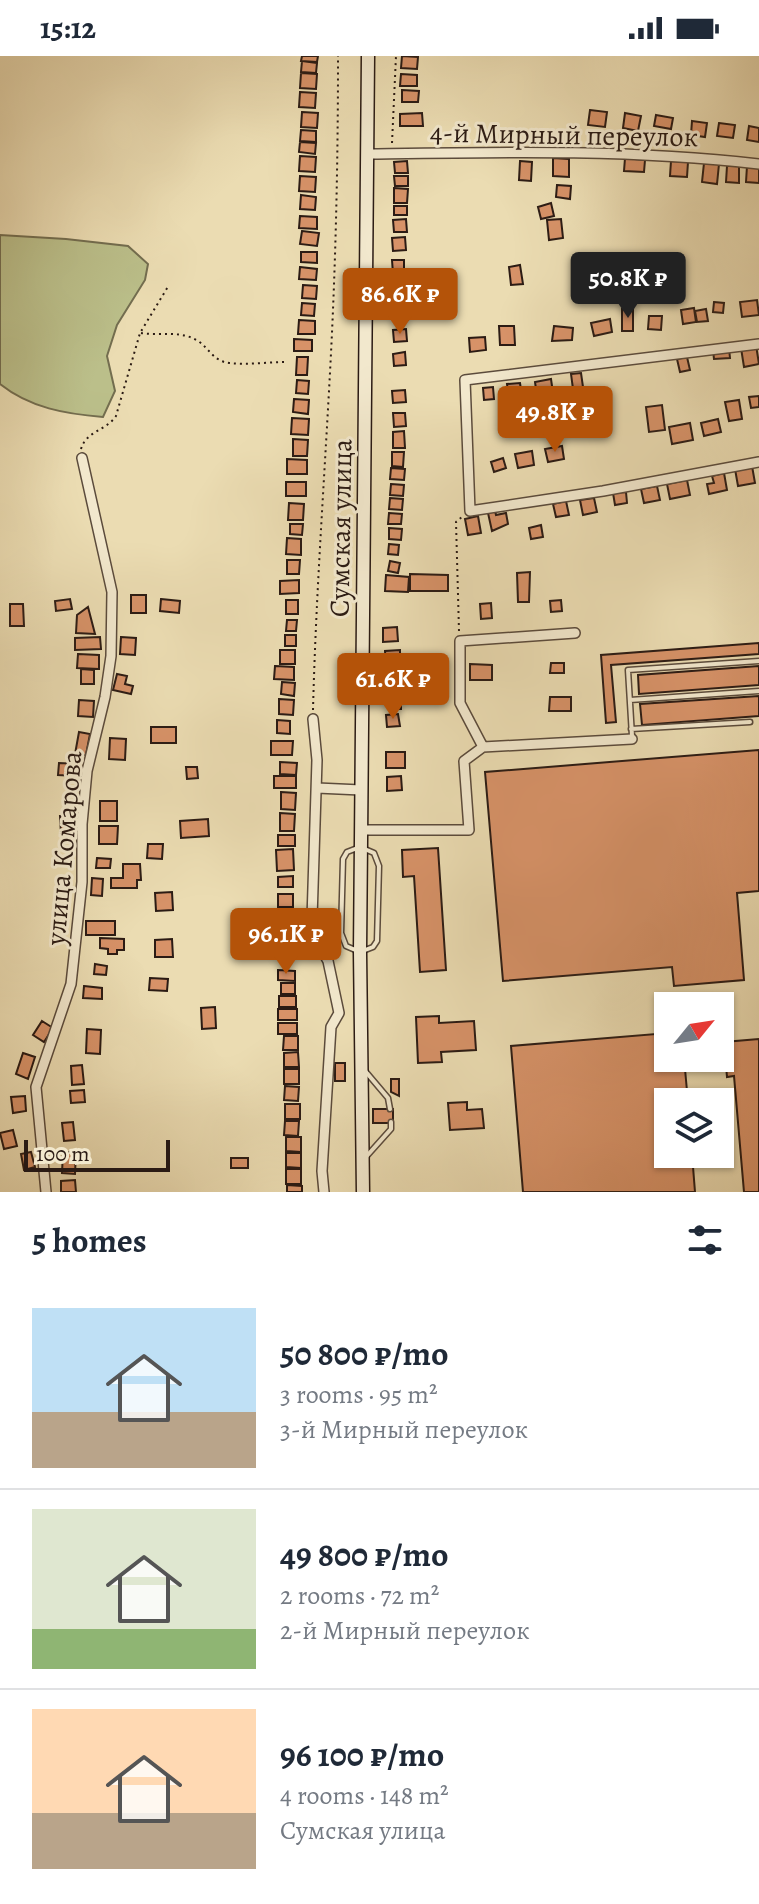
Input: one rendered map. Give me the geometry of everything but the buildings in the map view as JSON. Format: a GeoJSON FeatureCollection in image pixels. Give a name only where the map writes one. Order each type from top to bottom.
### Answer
{"type":"FeatureCollection","features":[{"type":"Feature","properties":{"kind":"main road","name":"Сумская улица"},"geometry":{"type":"LineString","coordinates":[[363,1192],[360,847],[368,56]]}},
{"type":"Feature","properties":{"kind":"street","name":"4-й Мирный переулок"},"geometry":{"type":"LineString","coordinates":[[369,154],[562,151],[707,158],[759,164]]}},
{"type":"Feature","properties":{"kind":"street"},"geometry":{"type":"LineString","coordinates":[[759,344],[465,380],[470,511],[603,491],[759,462]]}},
{"type":"Feature","properties":{"kind":"street","name":"улица Комарова"},"geometry":{"type":"LineString","coordinates":[[46,1192],[36,1087],[71,984],[82,882],[82,824],[87,771],[105,697],[111,656],[112,592],[82,458]]}},
{"type":"Feature","properties":{"kind":"street"},"geometry":{"type":"LineString","coordinates":[[483,747],[460,703],[460,641],[575,633]]}},
{"type":"Feature","properties":{"kind":"street"},"geometry":{"type":"LineString","coordinates":[[313,719],[317,788],[312,919],[319,945],[328,961],[339,1013],[331,1027],[322,1171],[324,1192]]}},
{"type":"Feature","properties":{"kind":"street"},"geometry":{"type":"LineString","coordinates":[[361,830],[469,830],[464,761],[483,747],[632,734]]}},
{"type":"Feature","properties":{"kind":"street"},"geometry":{"type":"LineString","coordinates":[[317,788],[361,790]]}},
{"type":"Feature","properties":{"kind":"street"},"geometry":{"type":"LineString","coordinates":[[339,1013],[361,1013]]}},
{"type":"Feature","properties":{"kind":"lane"},"geometry":{"type":"LineString","coordinates":[[750,722],[632,734],[628,670],[759,661]]}},
{"type":"Feature","properties":{"kind":"lane"},"geometry":{"type":"LineString","coordinates":[[629,700],[759,691]]}},
{"type":"Feature","properties":{"kind":"lane"},"geometry":{"type":"LineString","coordinates":[[360,847],[374,853],[379,866],[377,941],[367,951],[360,952],[352,951],[342,940],[341,906],[343,859],[347,852],[360,847]]}},
{"type":"Feature","properties":{"kind":"lane"},"geometry":{"type":"LineString","coordinates":[[362,1067],[388,1098],[390,1109]]}},
{"type":"Feature","properties":{"kind":"lane"},"geometry":{"type":"LineString","coordinates":[[363,1160],[391,1129],[391,1122]]}},
{"type":"Feature","properties":{"kind":"path"},"geometry":{"type":"LineString","coordinates":[[313,719],[316,597],[338,196],[338,56]]}},
{"type":"Feature","properties":{"kind":"path"},"geometry":{"type":"LineString","coordinates":[[392,154],[396,56]]}},
{"type":"Feature","properties":{"kind":"path"},"geometry":{"type":"LineString","coordinates":[[82,458],[81,449],[86,438],[116,416],[140,333],[169,285]]}},
{"type":"Feature","properties":{"kind":"path"},"geometry":{"type":"LineString","coordinates":[[140,333],[191,337],[227,363],[287,362]]}},
{"type":"Feature","properties":{"kind":"path"},"geometry":{"type":"LineString","coordinates":[[460,641],[456,522],[470,511]]}},
{"type":"Feature","properties":{"kind":"green space"},"geometry":{"type":"Polygon","coordinates":[[[0,235],[128,246],[148,264],[145,280],[117,325],[107,356],[115,391],[103,417],[36,404],[0,384],[0,235]]]}}]}
